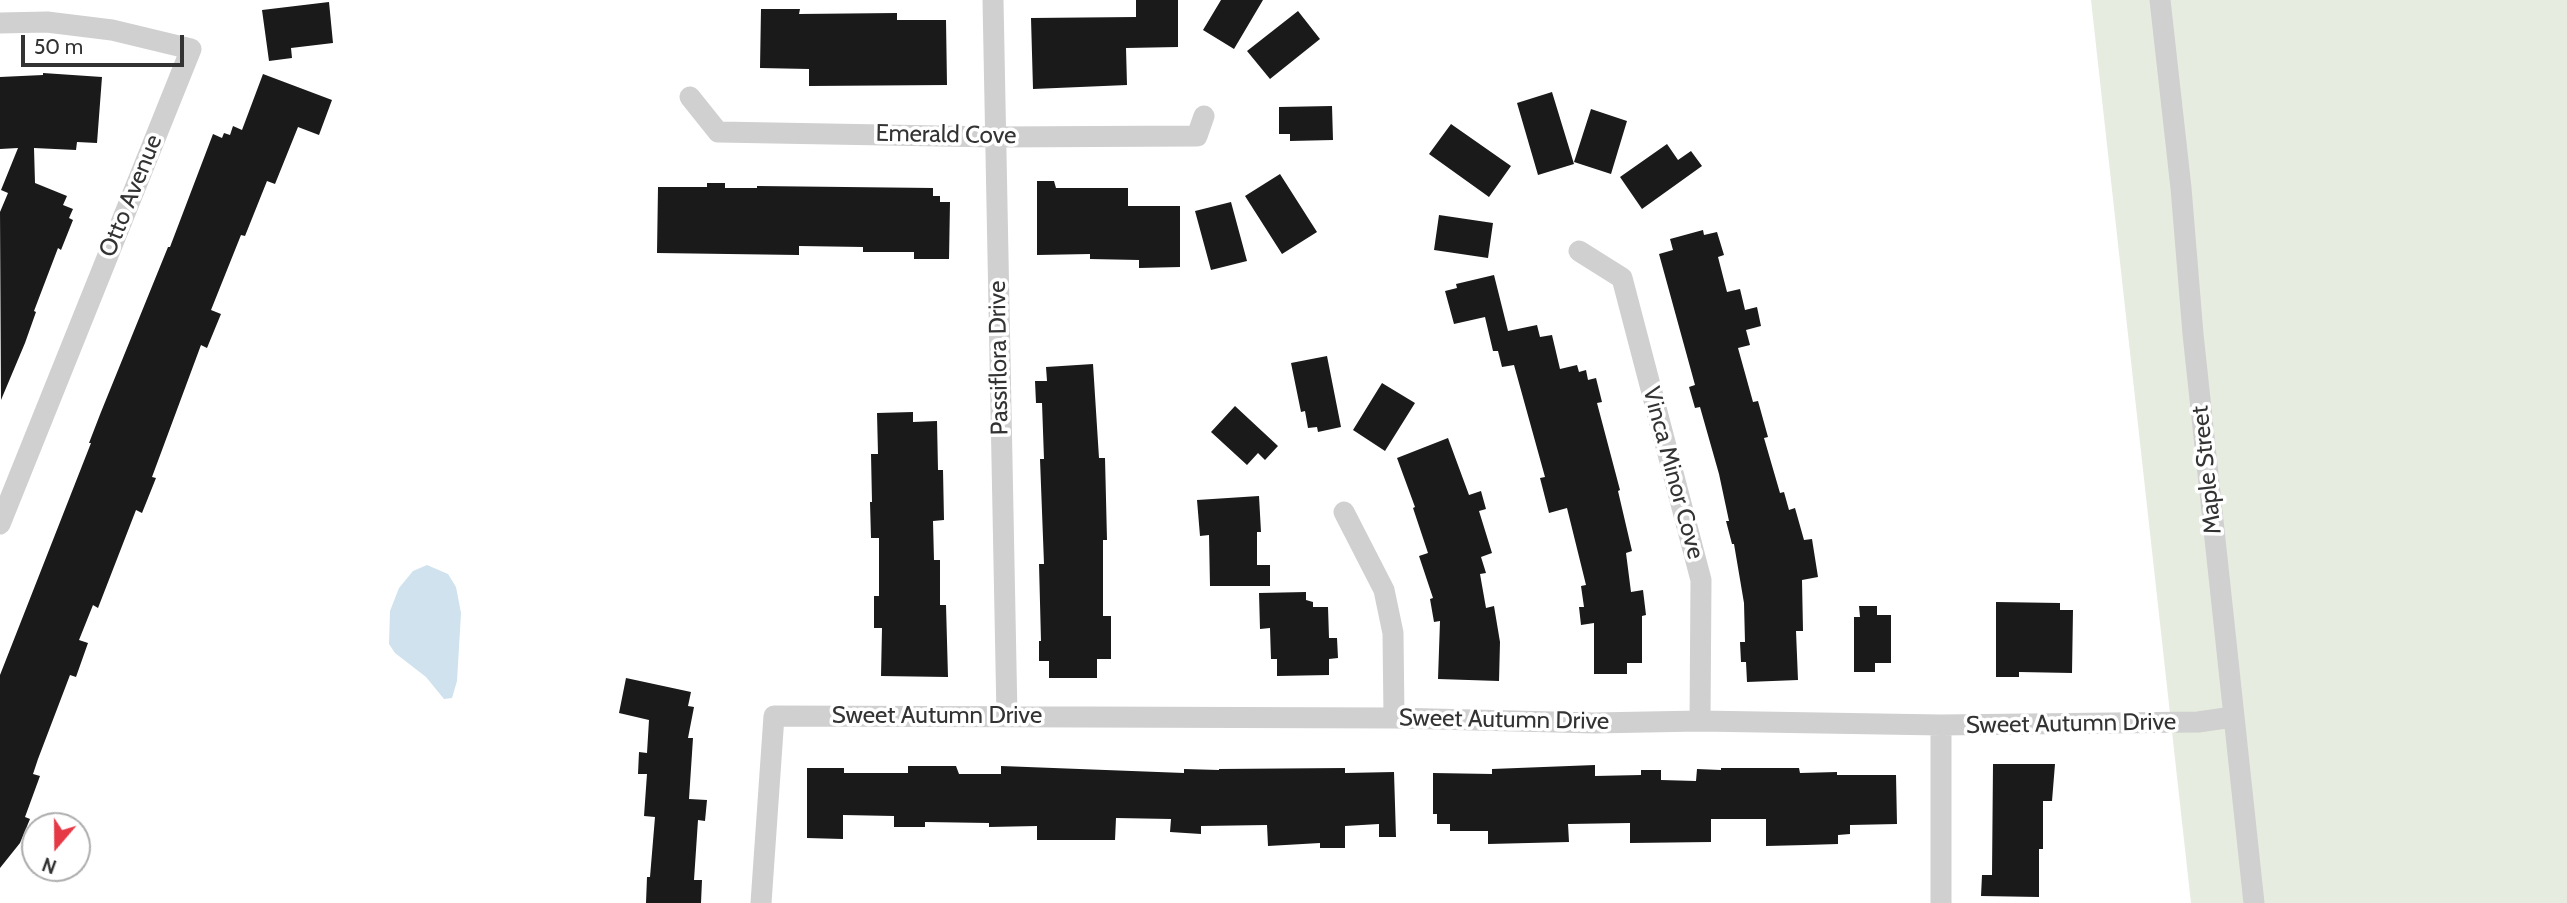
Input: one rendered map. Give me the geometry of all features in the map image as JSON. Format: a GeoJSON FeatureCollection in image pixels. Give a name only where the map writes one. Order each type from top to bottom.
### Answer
{"type":"FeatureCollection","features":[{"type":"Feature","properties":{"kind":"street","name":"Passiflora Drive"},"geometry":{"type":"LineString","coordinates":[[993,0],[1007,716]]}},
{"type":"Feature","properties":{"kind":"street","name":"Maple Street"},"geometry":{"type":"LineString","coordinates":[[2147,0],[2165,37]]}},
{"type":"Feature","properties":{"kind":"street","name":"Maple Street"},"geometry":{"type":"LineString","coordinates":[[2161,0],[2193,334],[2254,903]]}},
{"type":"Feature","properties":{"kind":"street","name":"Otto Avenue"},"geometry":{"type":"LineString","coordinates":[[0,23],[47,22],[112,30],[191,49],[0,524]]}},
{"type":"Feature","properties":{"kind":"street","name":"Emerald Cove"},"geometry":{"type":"LineString","coordinates":[[690,97],[718,132],[1197,136],[1205,116]]}},
{"type":"Feature","properties":{"kind":"street","name":"Vinca Minor Cove"},"geometry":{"type":"LineString","coordinates":[[1579,251],[1622,278],[1701,580],[1700,721]]}},
{"type":"Feature","properties":{"kind":"street"},"geometry":{"type":"LineString","coordinates":[[1344,512],[1384,590],[1393,634],[1394,718]]}},
{"type":"Feature","properties":{"kind":"street","name":"Sweet Autumn Drive"},"geometry":{"type":"LineString","coordinates":[[761,903],[774,716],[1394,718],[1594,723],[1700,721],[1941,725],[2198,722],[2233,717]]}},
{"type":"Feature","properties":{"kind":"street"},"geometry":{"type":"LineString","coordinates":[[1941,725],[1941,903]]}},
{"type":"Feature","properties":{"kind":"shaded area"},"geometry":{"type":"Polygon","coordinates":[[[2091,0],[2567,0],[2567,903],[2191,903],[2091,0]]]}},
{"type":"Feature","properties":{"kind":"water"},"geometry":{"type":"Polygon","coordinates":[[[427,565],[448,574],[456,587],[461,613],[457,681],[452,698],[444,699],[426,677],[395,653],[389,644],[390,611],[399,588],[413,571],[427,565]]]}},
{"type":"Feature","properties":{"kind":"building"},"geometry":{"type":"Polygon","coordinates":[[[1136,0],[1178,0],[1178,47],[1126,48],[1127,85],[1033,89],[1031,18],[1136,17],[1136,0]]]}},
{"type":"Feature","properties":{"kind":"building"},"geometry":{"type":"Polygon","coordinates":[[[1221,0],[1263,0],[1234,49],[1203,30],[1221,0]]]}},
{"type":"Feature","properties":{"kind":"building"},"geometry":{"type":"Polygon","coordinates":[[[329,2],[333,43],[291,48],[292,58],[269,61],[262,10],[329,2]]]}},
{"type":"Feature","properties":{"kind":"building"},"geometry":{"type":"Polygon","coordinates":[[[761,9],[800,9],[799,14],[897,13],[897,20],[946,20],[947,85],[809,86],[809,69],[760,68],[761,9]]]}},
{"type":"Feature","properties":{"kind":"building"},"geometry":{"type":"Polygon","coordinates":[[[1298,11],[1320,39],[1270,79],[1247,51],[1298,11]]]}},
{"type":"Feature","properties":{"kind":"building"},"geometry":{"type":"Polygon","coordinates":[[[43,73],[102,77],[97,143],[77,142],[76,150],[34,148],[35,183],[67,196],[63,205],[73,209],[69,218],[73,220],[61,250],[58,248],[25,343],[1,400],[0,212],[8,193],[1,190],[18,148],[0,149],[0,77],[43,73]]]}},
{"type":"Feature","properties":{"kind":"building"},"geometry":{"type":"Polygon","coordinates":[[[263,74],[332,100],[319,135],[298,127],[275,184],[267,181],[245,236],[241,235],[211,310],[221,314],[207,348],[201,345],[152,477],[156,478],[142,513],[136,510],[98,608],[93,605],[79,640],[88,643],[76,677],[70,675],[38,759],[33,774],[40,776],[27,812],[21,812],[21,841],[0,868],[0,675],[101,412],[170,247],[213,134],[222,138],[224,133],[230,135],[233,126],[242,130],[263,74]]]}},
{"type":"Feature","properties":{"kind":"building"},"geometry":{"type":"Polygon","coordinates":[[[1552,92],[1574,164],[1538,175],[1517,103],[1552,92]]]}},
{"type":"Feature","properties":{"kind":"building"},"geometry":{"type":"Polygon","coordinates":[[[1332,106],[1333,140],[1290,141],[1290,134],[1279,134],[1279,107],[1332,106]]]}},
{"type":"Feature","properties":{"kind":"building"},"geometry":{"type":"Polygon","coordinates":[[[1591,109],[1627,121],[1611,174],[1574,162],[1591,109]]]}},
{"type":"Feature","properties":{"kind":"building"},"geometry":{"type":"Polygon","coordinates":[[[1451,124],[1511,166],[1489,197],[1429,154],[1451,124]]]}},
{"type":"Feature","properties":{"kind":"building"},"geometry":{"type":"Polygon","coordinates":[[[1667,144],[1678,160],[1691,151],[1702,166],[1642,209],[1620,177],[1667,144]]]}},
{"type":"Feature","properties":{"kind":"building"},"geometry":{"type":"Polygon","coordinates":[[[1280,174],[1317,232],[1282,254],[1245,196],[1280,174]]]}},
{"type":"Feature","properties":{"kind":"building"},"geometry":{"type":"Polygon","coordinates":[[[1037,181],[1054,181],[1056,188],[1128,188],[1128,206],[1180,206],[1180,267],[1139,268],[1139,260],[1090,259],[1090,254],[1037,255],[1037,181]]]}},
{"type":"Feature","properties":{"kind":"building"},"geometry":{"type":"Polygon","coordinates":[[[707,183],[725,183],[725,188],[933,188],[933,196],[940,196],[940,202],[950,202],[949,259],[914,259],[914,252],[863,252],[863,247],[799,246],[799,255],[657,253],[658,187],[707,187],[707,183]]]}},
{"type":"Feature","properties":{"kind":"building"},"geometry":{"type":"Polygon","coordinates":[[[1231,202],[1247,261],[1211,270],[1195,211],[1231,202]]]}},
{"type":"Feature","properties":{"kind":"building"},"geometry":{"type":"Polygon","coordinates":[[[1439,215],[1493,223],[1488,258],[1434,250],[1439,215]]]}},
{"type":"Feature","properties":{"kind":"building"},"geometry":{"type":"Polygon","coordinates":[[[1703,230],[1704,235],[1717,232],[1724,255],[1718,257],[1727,292],[1740,289],[1745,310],[1757,307],[1761,326],[1746,330],[1750,345],[1738,348],[1753,402],[1758,401],[1768,437],[1764,438],[1780,493],[1784,492],[1789,510],[1795,508],[1804,540],[1812,539],[1818,577],[1802,580],[1803,631],[1796,631],[1798,680],[1747,682],[1746,662],[1741,662],[1740,642],[1745,642],[1744,603],[1734,544],[1726,521],[1729,521],[1719,474],[1700,407],[1695,408],[1689,387],[1695,385],[1659,254],[1673,250],[1670,239],[1703,230]]]}},
{"type":"Feature","properties":{"kind":"building"},"geometry":{"type":"Polygon","coordinates":[[[1494,275],[1508,331],[1537,325],[1540,337],[1552,335],[1560,369],[1577,365],[1579,372],[1586,370],[1588,380],[1596,378],[1602,402],[1597,403],[1620,490],[1618,491],[1632,551],[1626,553],[1631,592],[1643,590],[1646,615],[1642,616],[1642,663],[1627,663],[1627,674],[1594,674],[1594,623],[1581,625],[1579,607],[1584,607],[1581,586],[1586,585],[1567,508],[1549,513],[1540,478],[1545,477],[1514,365],[1502,367],[1498,351],[1493,351],[1485,317],[1454,324],[1445,291],[1457,288],[1456,284],[1494,275]]]}},
{"type":"Feature","properties":{"kind":"building"},"geometry":{"type":"Polygon","coordinates":[[[1327,356],[1341,427],[1318,432],[1317,427],[1308,428],[1305,411],[1301,412],[1291,363],[1327,356]]]}},
{"type":"Feature","properties":{"kind":"building"},"geometry":{"type":"Polygon","coordinates":[[[1093,364],[1099,458],[1105,458],[1107,540],[1103,540],[1103,616],[1111,616],[1111,659],[1097,659],[1097,678],[1049,678],[1049,661],[1039,661],[1039,564],[1044,564],[1040,459],[1044,459],[1042,403],[1036,403],[1035,381],[1047,381],[1046,367],[1093,364]]]}},
{"type":"Feature","properties":{"kind":"building"},"geometry":{"type":"Polygon","coordinates":[[[1382,383],[1415,403],[1385,451],[1353,430],[1382,383]]]}},
{"type":"Feature","properties":{"kind":"building"},"geometry":{"type":"Polygon","coordinates":[[[1235,406],[1278,446],[1265,460],[1258,453],[1247,465],[1211,432],[1235,406]]]}},
{"type":"Feature","properties":{"kind":"building"},"geometry":{"type":"Polygon","coordinates":[[[913,412],[913,422],[937,421],[938,470],[943,470],[944,520],[933,521],[934,560],[940,560],[940,605],[946,605],[948,677],[881,676],[882,628],[874,628],[874,596],[879,596],[879,538],[871,538],[870,502],[871,454],[878,454],[877,413],[913,412]]]}},
{"type":"Feature","properties":{"kind":"building"},"geometry":{"type":"Polygon","coordinates":[[[1448,438],[1469,495],[1481,491],[1486,509],[1479,511],[1492,553],[1481,557],[1486,573],[1480,574],[1486,608],[1494,606],[1500,642],[1499,681],[1438,679],[1440,621],[1434,622],[1430,599],[1433,598],[1419,556],[1428,553],[1397,458],[1448,438]]]}},
{"type":"Feature","properties":{"kind":"building"},"geometry":{"type":"Polygon","coordinates":[[[1259,496],[1261,532],[1257,532],[1257,565],[1270,565],[1270,586],[1210,586],[1209,535],[1200,536],[1197,500],[1259,496]]]}},
{"type":"Feature","properties":{"kind":"building"},"geometry":{"type":"Polygon","coordinates":[[[1306,592],[1306,600],[1313,602],[1313,607],[1328,607],[1329,638],[1337,638],[1338,658],[1329,659],[1329,675],[1277,676],[1277,659],[1271,659],[1270,628],[1260,629],[1259,593],[1306,592]]]}},
{"type":"Feature","properties":{"kind":"building"},"geometry":{"type":"Polygon","coordinates":[[[1996,602],[2060,603],[2060,610],[2073,610],[2072,673],[2019,672],[2019,677],[1996,677],[1996,602]]]}},
{"type":"Feature","properties":{"kind":"building"},"geometry":{"type":"Polygon","coordinates":[[[1859,606],[1877,606],[1877,615],[1891,615],[1891,663],[1875,663],[1875,672],[1854,672],[1854,617],[1860,617],[1859,606]]]}},
{"type":"Feature","properties":{"kind":"building"},"geometry":{"type":"Polygon","coordinates":[[[626,678],[691,692],[688,706],[694,707],[688,738],[693,738],[689,799],[707,800],[705,821],[698,820],[694,880],[702,880],[701,903],[646,903],[655,817],[644,816],[647,774],[638,774],[639,752],[647,753],[649,720],[619,713],[626,678]]]}},
{"type":"Feature","properties":{"kind":"building"},"geometry":{"type":"Polygon","coordinates":[[[1993,764],[2055,764],[2052,801],[2043,801],[2039,897],[1981,896],[1982,875],[1992,875],[1993,764]]]}},
{"type":"Feature","properties":{"kind":"building"},"geometry":{"type":"Polygon","coordinates":[[[1595,765],[1595,776],[1641,775],[1641,770],[1661,770],[1661,780],[1696,781],[1697,769],[1721,768],[1799,768],[1800,773],[1896,775],[1897,824],[1850,825],[1850,834],[1838,835],[1838,844],[1766,846],[1766,819],[1711,819],[1711,842],[1630,843],[1630,823],[1568,824],[1569,842],[1488,844],[1488,831],[1450,831],[1450,824],[1437,824],[1437,814],[1433,814],[1433,773],[1492,774],[1492,769],[1595,765]]]}},
{"type":"Feature","properties":{"kind":"building"},"geometry":{"type":"Polygon","coordinates":[[[908,766],[956,766],[959,774],[1001,774],[1001,766],[1184,773],[1184,769],[1345,768],[1345,773],[1394,772],[1396,837],[1379,837],[1379,824],[1345,826],[1345,848],[1320,848],[1320,843],[1268,846],[1267,825],[1201,826],[1201,834],[1170,832],[1171,819],[1116,818],[1115,840],[1037,840],[1037,826],[989,827],[989,823],[925,822],[925,827],[894,827],[894,816],[843,815],[843,839],[807,838],[807,768],[844,768],[844,773],[908,773],[908,766]]]}}]}
